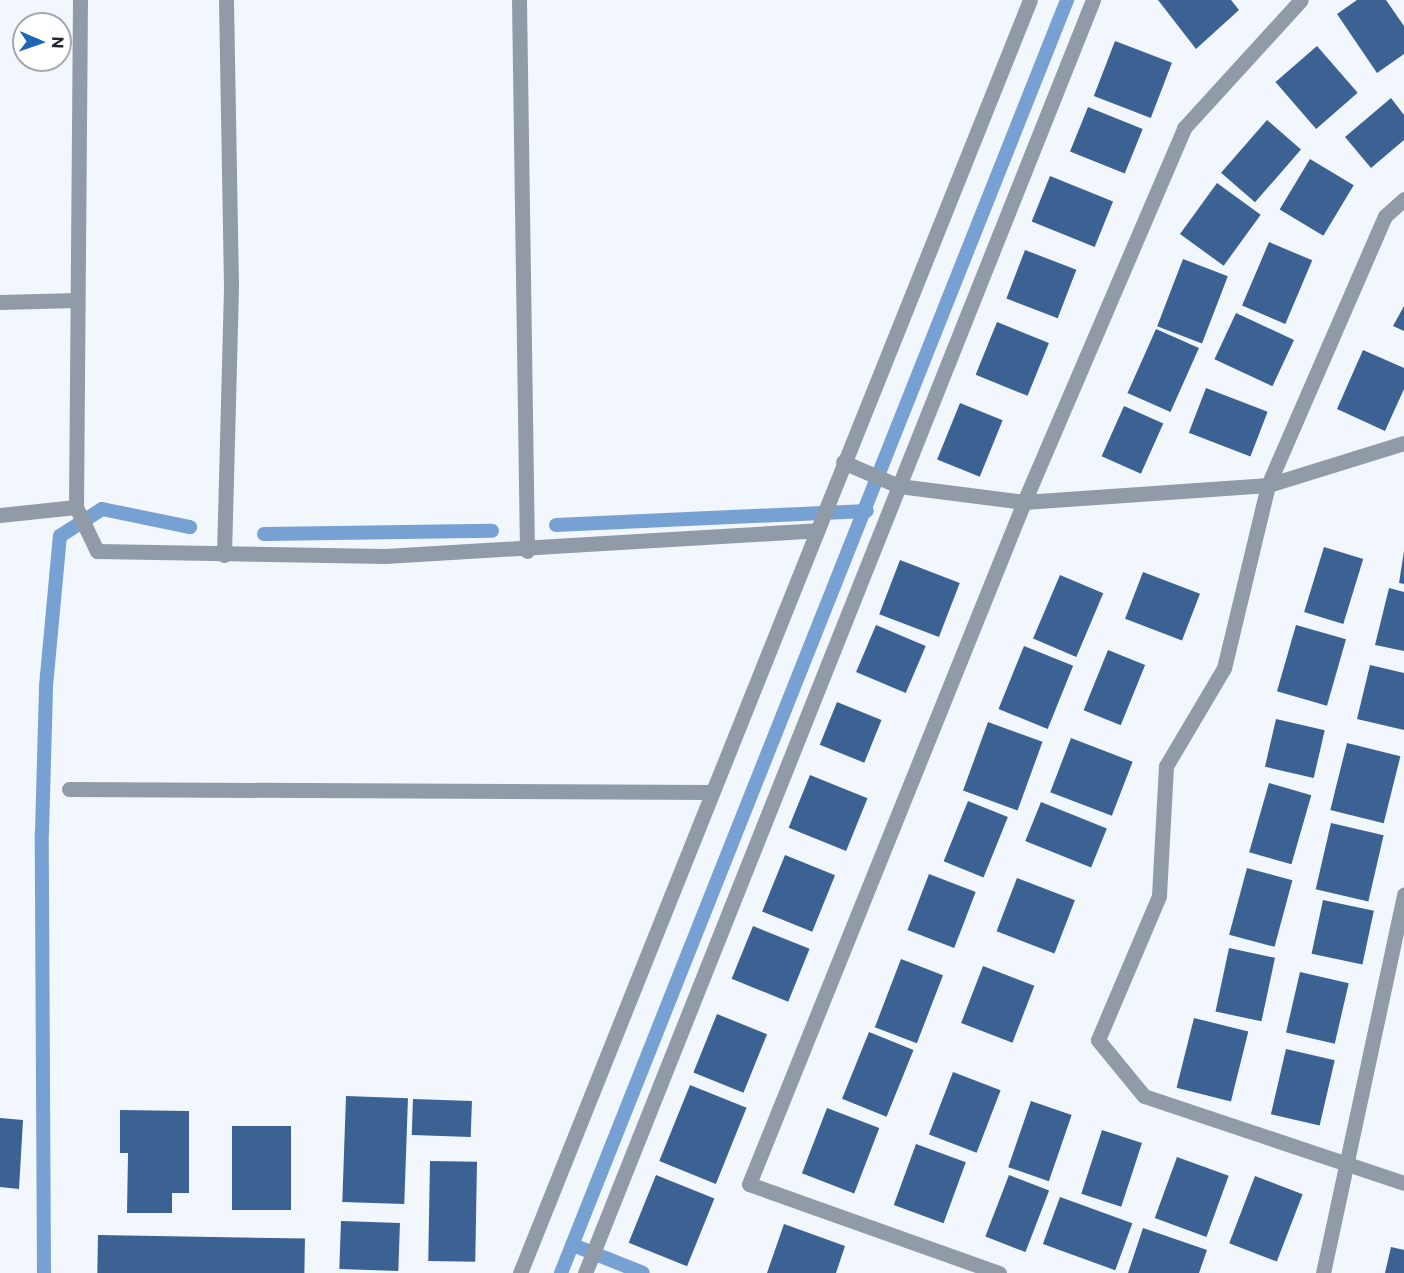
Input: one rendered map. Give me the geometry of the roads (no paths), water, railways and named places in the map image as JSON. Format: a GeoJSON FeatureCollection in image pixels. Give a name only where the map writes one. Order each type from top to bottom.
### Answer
{"type":"FeatureCollection","features":[{"type":"Feature","properties":{"kind":"street"},"geometry":{"type":"LineString","coordinates":[[80,0],[76,507],[98,551],[224,555],[526,551],[817,530]]}},
{"type":"Feature","properties":{"kind":"street"},"geometry":{"type":"LineString","coordinates":[[224,555],[231,286],[226,0]]}},
{"type":"Feature","properties":{"kind":"street"},"geometry":{"type":"LineString","coordinates":[[519,0],[526,551]]}},
{"type":"Feature","properties":{"kind":"street"},"geometry":{"type":"LineString","coordinates":[[520,1273],[1030,0]]}},
{"type":"Feature","properties":{"kind":"street"},"geometry":{"type":"LineString","coordinates":[[585,1273],[1093,0]]}},
{"type":"Feature","properties":{"kind":"street"},"geometry":{"type":"LineString","coordinates":[[999,1273],[749,1184],[1024,502],[1184,128],[1301,0]]}},
{"type":"Feature","properties":{"kind":"street"},"geometry":{"type":"LineString","coordinates":[[1404,199],[1385,216],[1268,485],[1224,668],[1166,766],[1159,896],[1098,1040],[1144,1096],[1345,1166],[1404,1183]]}},
{"type":"Feature","properties":{"kind":"street"},"geometry":{"type":"LineString","coordinates":[[0,302],[77,300]]}},
{"type":"Feature","properties":{"kind":"street"},"geometry":{"type":"LineString","coordinates":[[843,462],[899,486],[1024,502],[1268,485],[1404,443]]}},
{"type":"Feature","properties":{"kind":"street"},"geometry":{"type":"LineString","coordinates":[[0,515],[76,507]]}},
{"type":"Feature","properties":{"kind":"street"},"geometry":{"type":"LineString","coordinates":[[69,789],[712,792]]}},
{"type":"Feature","properties":{"kind":"street"},"geometry":{"type":"LineString","coordinates":[[1323,1273],[1404,895]]}},
{"type":"Feature","properties":{"kind":"waterway"},"geometry":{"type":"LineString","coordinates":[[561,1273],[1067,0]]}},
{"type":"Feature","properties":{"kind":"waterway"},"geometry":{"type":"LineString","coordinates":[[44,1273],[42,832],[46,686],[60,536],[102,509],[190,527]]}},
{"type":"Feature","properties":{"kind":"waterway"},"geometry":{"type":"LineString","coordinates":[[556,525],[867,511]]}},
{"type":"Feature","properties":{"kind":"waterway"},"geometry":{"type":"LineString","coordinates":[[264,534],[492,531]]}},
{"type":"Feature","properties":{"kind":"waterway"},"geometry":{"type":"LineString","coordinates":[[573,1245],[643,1273]]}}]}
